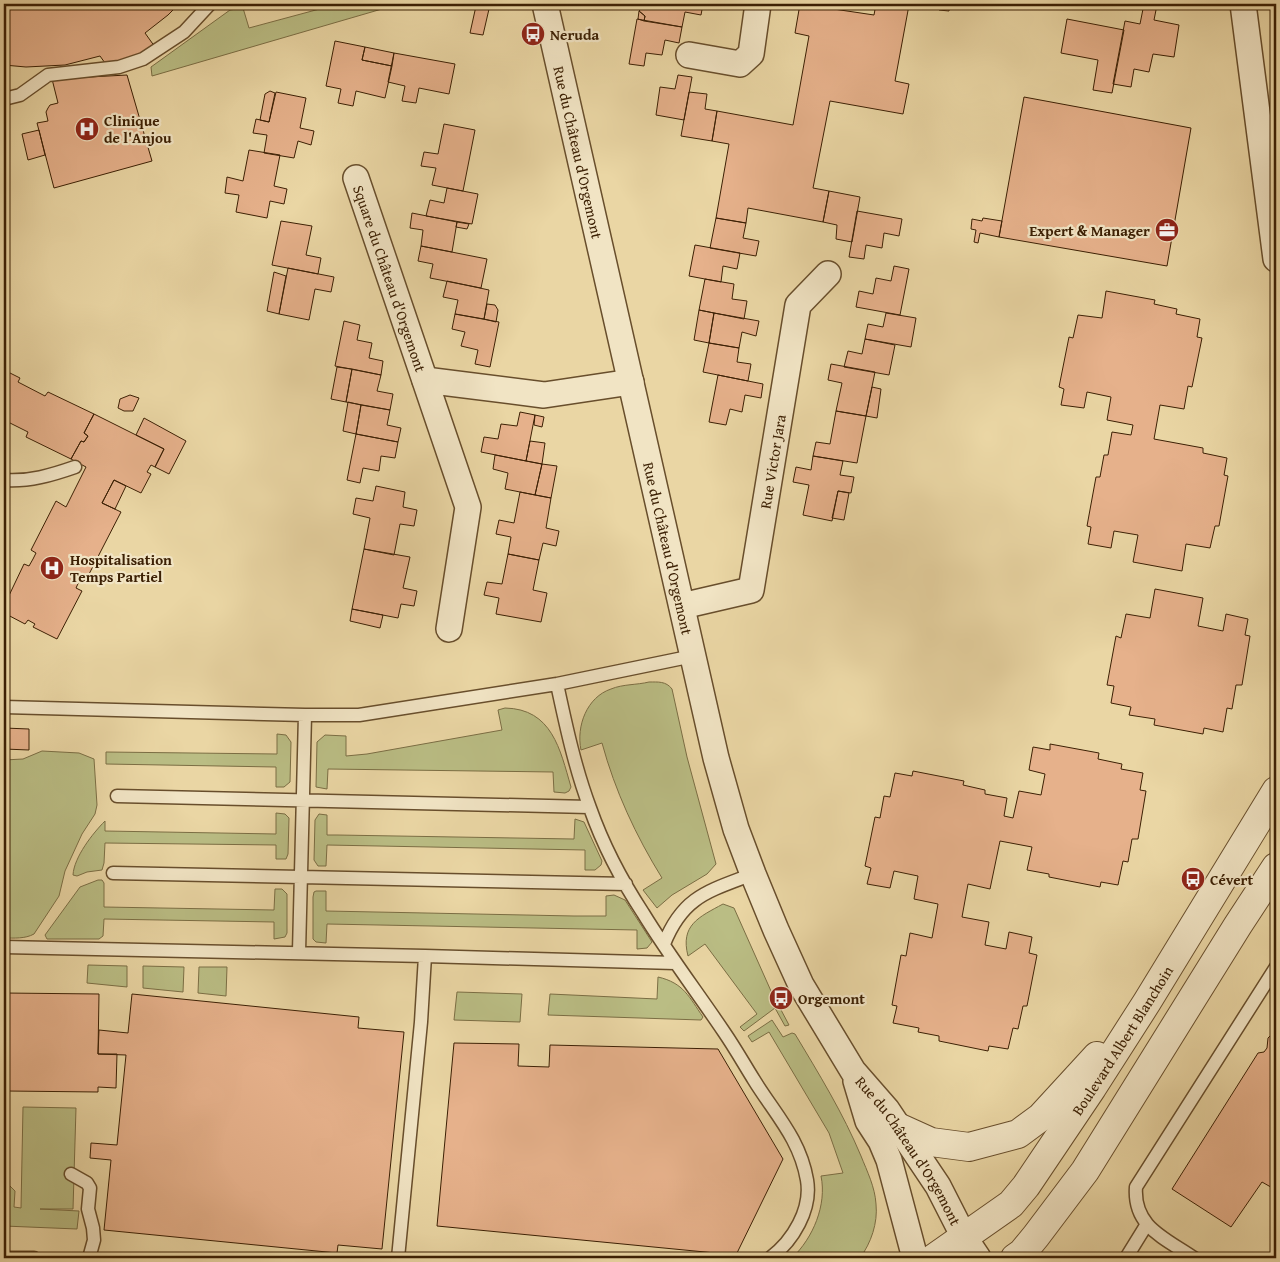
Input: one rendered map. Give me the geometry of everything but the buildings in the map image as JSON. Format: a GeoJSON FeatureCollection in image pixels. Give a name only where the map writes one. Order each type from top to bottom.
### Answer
{"type":"FeatureCollection","features":[{"type":"Feature","properties":{"kind":"street","name":"Rue du Château d'Orgemont"},"geometry":{"type":"LineString","coordinates":[[545,4],[716,758],[736,828],[776,930],[801,985],[853,1071],[887,1110],[938,1186],[971,1248]]}},
{"type":"Feature","properties":{"kind":"street"},"geometry":{"type":"LineString","coordinates":[[689,55],[740,64],[751,54],[758,4]]}},
{"type":"Feature","properties":{"kind":"street"},"geometry":{"type":"LineString","coordinates":[[1243,4],[1267,123],[1276,259]]}},
{"type":"Feature","properties":{"kind":"street","name":"Square du Château d'Orgemont"},"geometry":{"type":"LineString","coordinates":[[356,178],[468,507],[449,629]]}},
{"type":"Feature","properties":{"kind":"street","name":"Rue Victor Jara"},"geometry":{"type":"LineString","coordinates":[[682,606],[751,590],[798,305],[828,274]]}},
{"type":"Feature","properties":{"kind":"street","name":"Square du Château d'Orgemont"},"geometry":{"type":"LineString","coordinates":[[425,380],[544,394],[631,382]]}},
{"type":"Feature","properties":{"kind":"street","name":"Boulevard Albert Blanchoin"},"geometry":{"type":"LineString","coordinates":[[934,1258],[971,1248],[1026,1186],[1147,1002],[1276,791]]}},
{"type":"Feature","properties":{"kind":"street"},"geometry":{"type":"LineString","coordinates":[[1015,1258],[1022,1253],[1085,1172],[1276,866]]}},
{"type":"Feature","properties":{"kind":"street"},"geometry":{"type":"LineString","coordinates":[[900,1128],[931,1142],[969,1147],[1018,1134],[1041,1117],[1147,1002]]}},
{"type":"Feature","properties":{"kind":"street","name":"Rue du Château d'Orgemont"},"geometry":{"type":"LineString","coordinates":[[853,1071],[868,1121],[881,1142],[888,1160],[914,1258]]}},
{"type":"Feature","properties":{"kind":"lane"},"geometry":{"type":"LineString","coordinates":[[4,99],[20,95],[48,75],[119,67],[143,59],[184,32],[210,4]]}},
{"type":"Feature","properties":{"kind":"lane"},"geometry":{"type":"LineString","coordinates":[[4,480],[35,479],[57,474],[75,467]]}},
{"type":"Feature","properties":{"kind":"lane"},"geometry":{"type":"LineString","coordinates":[[4,707],[359,715],[557,684],[693,656]]}},
{"type":"Feature","properties":{"kind":"lane"},"geometry":{"type":"LineString","coordinates":[[557,684],[570,743],[589,807],[607,849],[643,914],[725,1033],[755,1082],[794,1139],[807,1182],[804,1210],[790,1240],[770,1258]]}},
{"type":"Feature","properties":{"kind":"lane"},"geometry":{"type":"LineString","coordinates":[[299,952],[304,715]]}},
{"type":"Feature","properties":{"kind":"lane"},"geometry":{"type":"LineString","coordinates":[[117,796],[589,807]]}},
{"type":"Feature","properties":{"kind":"lane"},"geometry":{"type":"LineString","coordinates":[[113,873],[626,884]]}},
{"type":"Feature","properties":{"kind":"lane"},"geometry":{"type":"LineString","coordinates":[[664,944],[678,916],[689,904],[702,895],[753,874]]}},
{"type":"Feature","properties":{"kind":"lane"},"geometry":{"type":"LineString","coordinates":[[4,947],[299,952],[676,963]]}},
{"type":"Feature","properties":{"kind":"lane"},"geometry":{"type":"LineString","coordinates":[[398,1258],[421,1022],[425,956]]}},
{"type":"Feature","properties":{"kind":"lane"},"geometry":{"type":"LineString","coordinates":[[1194,1258],[1147,1224],[1138,1210],[1135,1198],[1136,1187],[1276,967]]}},
{"type":"Feature","properties":{"kind":"lane"},"geometry":{"type":"LineString","coordinates":[[71,1174],[87,1183],[90,1188],[88,1209],[94,1240],[89,1258]]}},
{"type":"Feature","properties":{"kind":"lane"},"geometry":{"type":"LineString","coordinates":[[1126,1258],[1147,1224]]}},
{"type":"Feature","properties":{"kind":"lane"},"geometry":{"type":"LineString","coordinates":[[4,1258],[34,1258]]}},
{"type":"Feature","properties":{"kind":"green space"},"geometry":{"type":"Polygon","coordinates":[[[338,4],[399,4],[152,76],[151,67],[230,10],[243,8],[249,28],[338,4]]]}},
{"type":"Feature","properties":{"kind":"green space"},"geometry":{"type":"Polygon","coordinates":[[[649,682],[664,683],[672,689],[687,757],[716,864],[707,874],[672,895],[657,908],[643,890],[662,878],[643,846],[627,813],[602,743],[581,750],[580,741],[582,722],[595,699],[616,687],[649,682]]]}},
{"type":"Feature","properties":{"kind":"green space"},"geometry":{"type":"Polygon","coordinates":[[[505,708],[521,710],[534,715],[544,723],[552,734],[563,759],[571,787],[569,791],[565,793],[554,792],[553,772],[328,769],[327,789],[316,787],[317,742],[325,735],[346,736],[346,756],[367,754],[502,730],[498,710],[505,708]]]}},
{"type":"Feature","properties":{"kind":"green space"},"geometry":{"type":"Polygon","coordinates":[[[277,734],[286,735],[291,742],[290,782],[284,787],[276,787],[276,767],[106,764],[106,752],[277,754],[277,734]]]}},
{"type":"Feature","properties":{"kind":"green space"},"geometry":{"type":"Polygon","coordinates":[[[42,751],[79,753],[94,759],[97,805],[95,814],[82,834],[65,871],[59,896],[34,934],[31,936],[4,938],[4,760],[23,759],[42,751]]]}},
{"type":"Feature","properties":{"kind":"green space"},"geometry":{"type":"Polygon","coordinates":[[[276,813],[285,814],[289,818],[288,854],[286,859],[276,859],[276,845],[105,843],[102,870],[87,872],[77,876],[73,875],[80,853],[105,821],[105,831],[276,834],[276,813]]]}},
{"type":"Feature","properties":{"kind":"green space"},"geometry":{"type":"Polygon","coordinates":[[[319,814],[327,815],[327,835],[574,839],[575,819],[584,822],[602,861],[601,865],[595,870],[585,870],[585,850],[327,845],[326,866],[318,866],[314,860],[315,820],[319,814]]]}},
{"type":"Feature","properties":{"kind":"green space"},"geometry":{"type":"Polygon","coordinates":[[[102,880],[104,883],[104,907],[274,910],[275,889],[282,889],[287,894],[287,933],[285,937],[274,939],[274,922],[104,919],[103,936],[99,939],[47,939],[45,935],[80,887],[102,880]]]}},
{"type":"Feature","properties":{"kind":"green space"},"geometry":{"type":"Polygon","coordinates":[[[316,891],[326,891],[326,911],[574,916],[606,916],[606,896],[614,895],[625,900],[652,942],[647,948],[637,949],[637,930],[327,924],[326,943],[316,942],[313,939],[313,897],[316,891]]]}},
{"type":"Feature","properties":{"kind":"green space"},"geometry":{"type":"Polygon","coordinates":[[[723,904],[734,908],[771,991],[789,1025],[785,1026],[775,1008],[744,1031],[740,1027],[757,1014],[705,944],[688,956],[686,945],[689,929],[699,918],[723,904]]]}},
{"type":"Feature","properties":{"kind":"green space"},"geometry":{"type":"Polygon","coordinates":[[[88,965],[127,966],[127,987],[87,983],[88,965]]]}},
{"type":"Feature","properties":{"kind":"green space"},"geometry":{"type":"Polygon","coordinates":[[[143,966],[184,967],[183,992],[143,988],[143,966]]]}},
{"type":"Feature","properties":{"kind":"green space"},"geometry":{"type":"Polygon","coordinates":[[[199,967],[227,967],[226,996],[198,993],[199,967]]]}},
{"type":"Feature","properties":{"kind":"green space"},"geometry":{"type":"Polygon","coordinates":[[[658,977],[674,983],[685,992],[703,1017],[701,1020],[548,1015],[550,994],[657,999],[658,977]]]}},
{"type":"Feature","properties":{"kind":"green space"},"geometry":{"type":"Polygon","coordinates":[[[457,992],[522,994],[520,1022],[454,1020],[457,992]]]}},
{"type":"Feature","properties":{"kind":"green space"},"geometry":{"type":"Polygon","coordinates":[[[772,1020],[783,1037],[792,1033],[795,1034],[839,1109],[870,1179],[874,1191],[876,1218],[870,1239],[860,1258],[792,1258],[806,1241],[817,1220],[822,1198],[821,1176],[843,1173],[829,1133],[769,1032],[752,1042],[748,1036],[772,1020]]]}},
{"type":"Feature","properties":{"kind":"green space"},"geometry":{"type":"Polygon","coordinates":[[[23,1107],[76,1108],[73,1209],[40,1209],[79,1211],[77,1229],[4,1226],[4,1180],[15,1191],[14,1207],[21,1208],[23,1107]]]}},
{"type":"Feature","properties":{"kind":"place","name":"Neruda"},"geometry":{"type":"Point","coordinates":[533,34]}},
{"type":"Feature","properties":{"kind":"place","name":"Clinique de l'Anjou"},"geometry":{"type":"Point","coordinates":[87,129]}},
{"type":"Feature","properties":{"kind":"place","name":"Expert & Manager"},"geometry":{"type":"Point","coordinates":[1167,230]}},
{"type":"Feature","properties":{"kind":"place","name":"Hospitalisation Temps Partiel"},"geometry":{"type":"Point","coordinates":[52,568]}},
{"type":"Feature","properties":{"kind":"place","name":"Cévert"},"geometry":{"type":"Point","coordinates":[1193,879]}},
{"type":"Feature","properties":{"kind":"place","name":"Orgemont"},"geometry":{"type":"Point","coordinates":[781,998]}}]}
